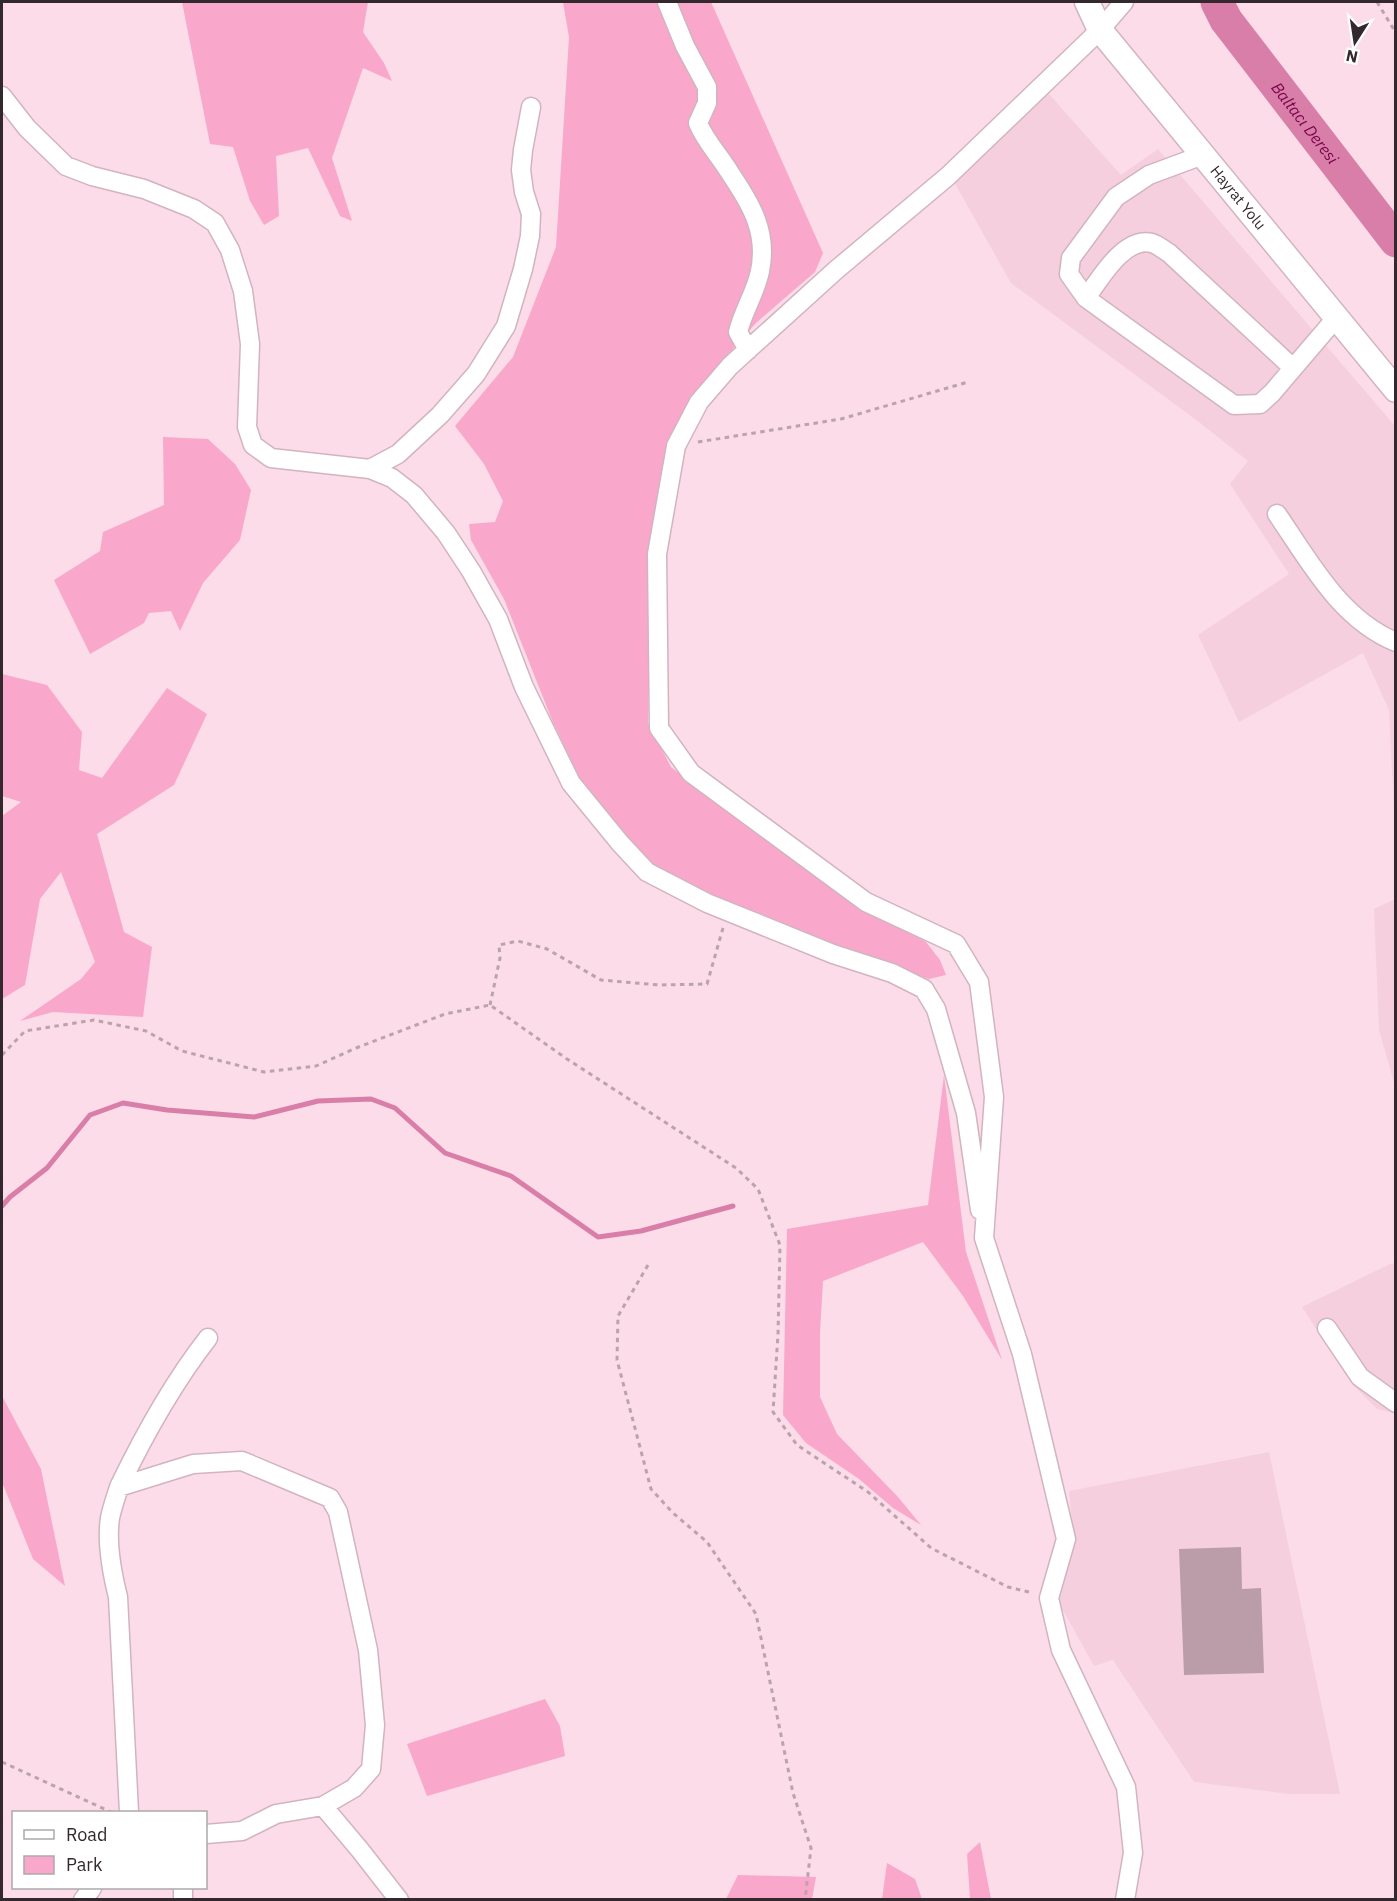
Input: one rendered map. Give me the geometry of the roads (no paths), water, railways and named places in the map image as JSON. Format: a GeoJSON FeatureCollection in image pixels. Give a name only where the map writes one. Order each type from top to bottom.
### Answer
{"type":"FeatureCollection","features":[{"type":"Feature","properties":{"kind":"main road","name":"Hayrat Yolu"},"geometry":{"type":"LineString","coordinates":[[1087,2],[1100,30],[1395,390]]}},
{"type":"Feature","properties":{"kind":"street"},"geometry":{"type":"LineString","coordinates":[[667,2],[685,46],[707,87],[707,104],[698,123],[702,133],[748,200],[762,238],[760,272],[738,332],[748,350]]}},
{"type":"Feature","properties":{"kind":"street"},"geometry":{"type":"LineString","coordinates":[[984,1238],[994,1097],[979,981],[956,944],[866,902],[692,773],[659,729],[657,554],[676,446],[699,402],[730,366],[836,270],[948,176],[1100,30],[1124,2]]}},
{"type":"Feature","properties":{"kind":"street"},"geometry":{"type":"LineString","coordinates":[[2,96],[27,128],[66,166],[92,176],[144,189],[194,208],[215,223],[230,250],[243,291],[250,344],[247,427],[253,445],[271,458],[370,469],[392,478],[414,495],[446,532],[498,620],[524,687],[571,783],[647,872],[728,912],[833,954],[891,973],[924,989],[936,1009],[966,1113],[984,1238],[1022,1354],[1066,1539],[1050,1598],[1061,1650],[1126,1787],[1133,1853],[1125,1899]]}},
{"type":"Feature","properties":{"kind":"street"},"geometry":{"type":"LineString","coordinates":[[370,469],[398,454],[440,415],[476,374],[506,326],[530,236],[531,214],[524,192],[521,170],[531,107]]}},
{"type":"Feature","properties":{"kind":"street"},"geometry":{"type":"LineString","coordinates":[[1203,155],[1149,175],[1116,197],[1071,258],[1069,274],[1086,298],[1234,405],[1260,404],[1336,318]]}},
{"type":"Feature","properties":{"kind":"street"},"geometry":{"type":"LineString","coordinates":[[1086,298],[1113,260],[1131,245],[1151,243],[1169,253],[1293,368]]}},
{"type":"Feature","properties":{"kind":"street"},"geometry":{"type":"LineString","coordinates":[[1277,514],[1338,601],[1376,634],[1395,642]]}},
{"type":"Feature","properties":{"kind":"street"},"geometry":{"type":"LineString","coordinates":[[1327,1328],[1360,1377],[1395,1403]]}},
{"type":"Feature","properties":{"kind":"street"},"geometry":{"type":"LineString","coordinates":[[129,1811],[118,1597],[112,1572],[110,1519],[119,1486],[136,1452],[190,1361],[208,1338]]}},
{"type":"Feature","properties":{"kind":"street"},"geometry":{"type":"LineString","coordinates":[[119,1486],[193,1464],[242,1461],[330,1498],[338,1512],[368,1650],[375,1725],[371,1768],[354,1788],[323,1806],[276,1814],[242,1831],[207,1834]]}},
{"type":"Feature","properties":{"kind":"street"},"geometry":{"type":"LineString","coordinates":[[323,1806],[399,1899]]}},
{"type":"Feature","properties":{"kind":"waterway","name":"Baltacı Deresi"},"geometry":{"type":"LineString","coordinates":[[1217,2],[1226,20],[1396,241]]}},
{"type":"Feature","properties":{"kind":"waterway"},"geometry":{"type":"LineString","coordinates":[[2,1206],[47,1168],[90,1115],[123,1103],[167,1110],[254,1117],[318,1101],[371,1099],[395,1108],[445,1153],[511,1176],[598,1237],[641,1231],[733,1206]]}}]}
